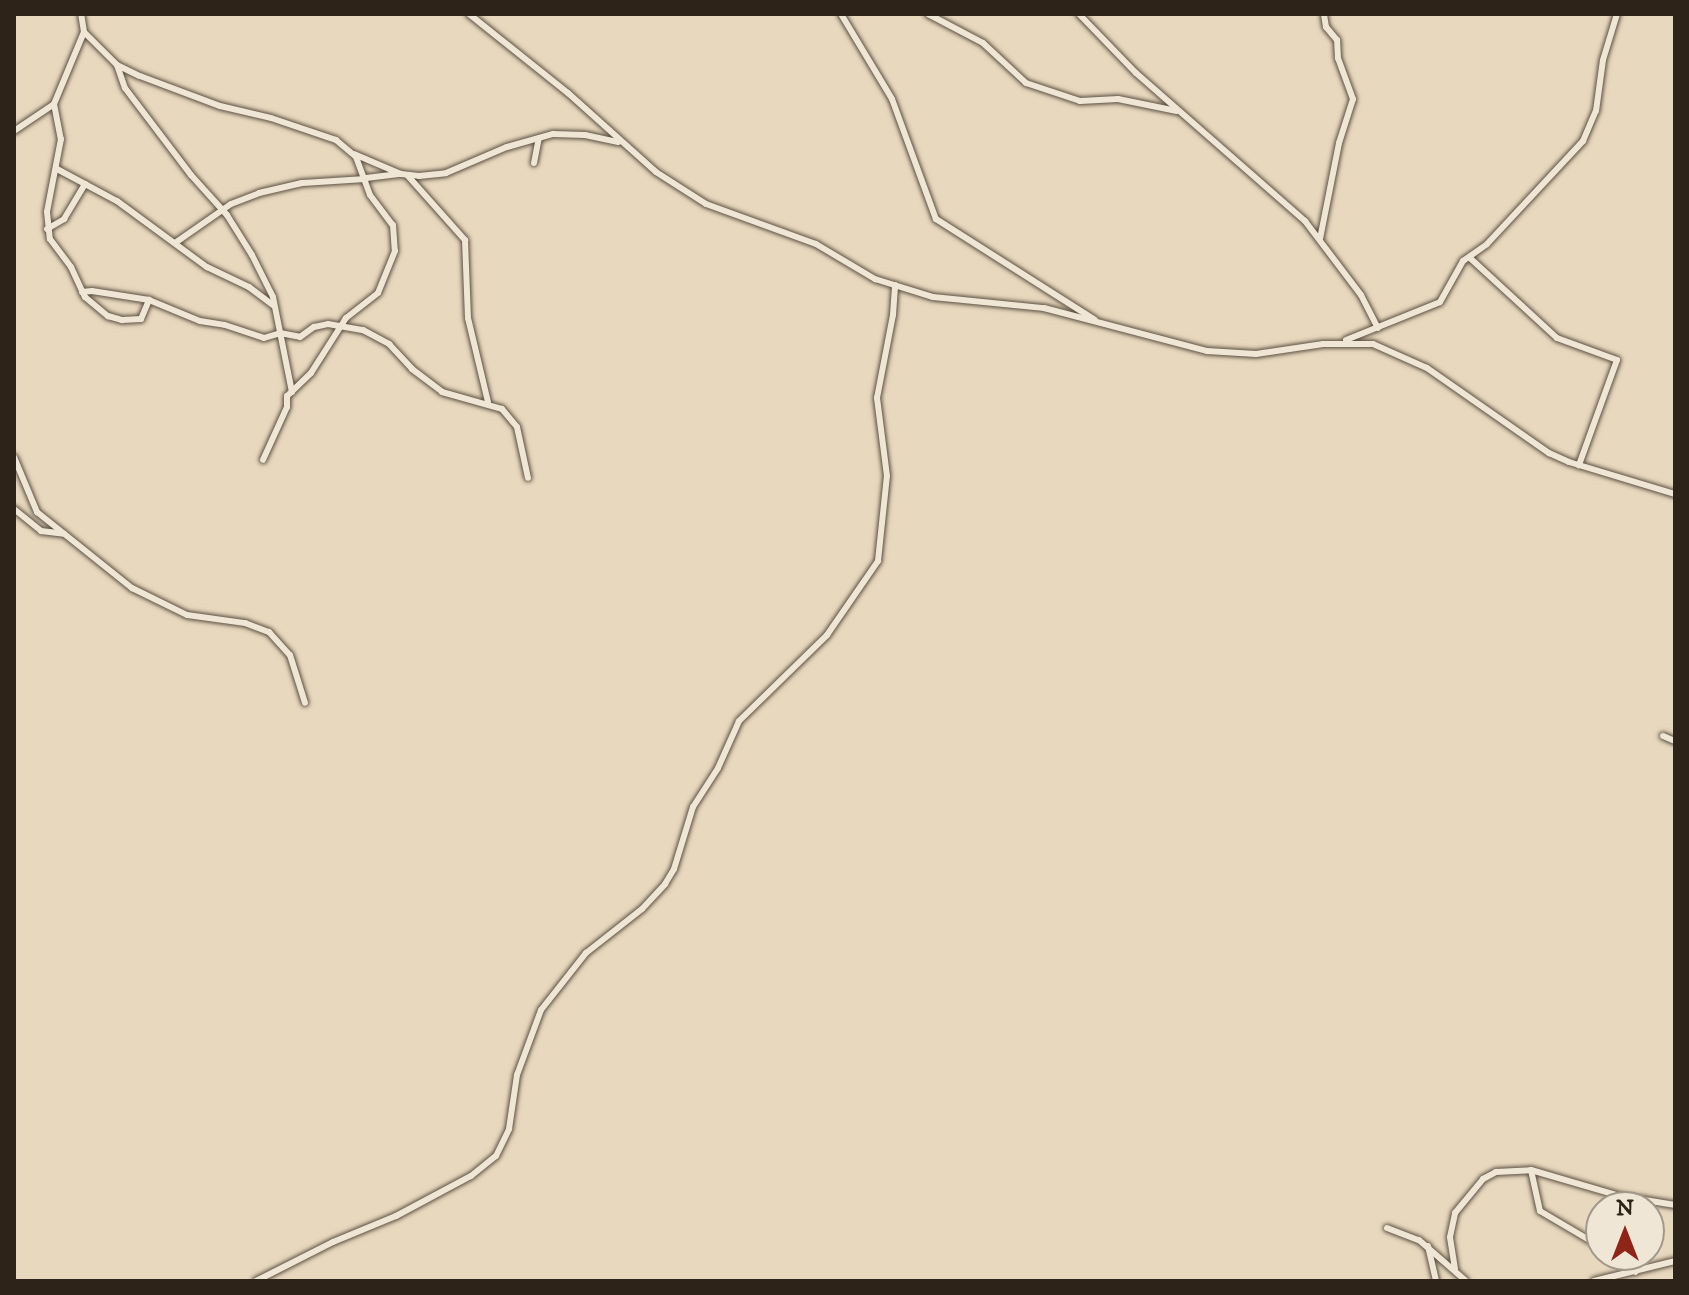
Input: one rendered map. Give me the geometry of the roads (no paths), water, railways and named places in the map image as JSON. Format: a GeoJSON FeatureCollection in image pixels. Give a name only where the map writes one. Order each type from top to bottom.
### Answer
{"type":"FeatureCollection","features":[{"type":"Feature","properties":{"kind":"street"},"geometry":{"type":"LineString","coordinates":[[14,131],[54,104],[84,32],[81,14]]}},
{"type":"Feature","properties":{"kind":"street"},"geometry":{"type":"LineString","coordinates":[[469,14],[558,85],[656,172],[706,204],[816,244],[868,275],[933,297],[1015,304],[1207,351],[1256,354],[1340,343],[1373,344],[1405,355],[1549,453],[1675,494]]}},
{"type":"Feature","properties":{"kind":"street"},"geometry":{"type":"LineString","coordinates":[[841,14],[892,99],[936,219],[1099,323]]}},
{"type":"Feature","properties":{"kind":"street"},"geometry":{"type":"LineString","coordinates":[[928,14],[983,43],[1026,83],[1080,101],[1118,99],[1180,111]]}},
{"type":"Feature","properties":{"kind":"street"},"geometry":{"type":"LineString","coordinates":[[1079,14],[1136,73],[1305,221],[1361,295],[1378,328]]}},
{"type":"Feature","properties":{"kind":"street"},"geometry":{"type":"LineString","coordinates":[[1320,239],[1339,143],[1353,99],[1338,58],[1337,40],[1326,27],[1324,14]]}},
{"type":"Feature","properties":{"kind":"street"},"geometry":{"type":"LineString","coordinates":[[1340,343],[1440,302],[1456,271],[1583,141],[1596,111],[1603,60],[1617,14]]}},
{"type":"Feature","properties":{"kind":"street"},"geometry":{"type":"LineString","coordinates":[[84,32],[117,65],[220,106],[320,133],[353,154],[404,175],[465,240],[469,325],[488,402]]}},
{"type":"Feature","properties":{"kind":"street"},"geometry":{"type":"LineString","coordinates":[[117,65],[125,88],[223,209],[268,285],[292,392]]}},
{"type":"Feature","properties":{"kind":"street"},"geometry":{"type":"LineString","coordinates":[[54,104],[61,129],[47,229],[82,292],[115,320],[141,319],[149,300]]}},
{"type":"Feature","properties":{"kind":"street"},"geometry":{"type":"LineString","coordinates":[[175,243],[223,209],[245,198],[290,185],[446,173],[476,163],[496,151],[539,138],[585,135],[621,142]]}},
{"type":"Feature","properties":{"kind":"street"},"geometry":{"type":"LineString","coordinates":[[534,163],[539,138]]}},
{"type":"Feature","properties":{"kind":"street"},"geometry":{"type":"LineString","coordinates":[[263,460],[287,407],[286,398],[316,367],[340,325],[378,293],[395,251],[393,225],[370,195],[366,179],[353,154]]}},
{"type":"Feature","properties":{"kind":"street"},"geometry":{"type":"LineString","coordinates":[[57,169],[117,201],[207,267],[249,287],[273,305]]}},
{"type":"Feature","properties":{"kind":"street"},"geometry":{"type":"LineString","coordinates":[[47,229],[64,219],[85,184]]}},
{"type":"Feature","properties":{"kind":"street"},"geometry":{"type":"LineString","coordinates":[[1470,258],[1557,338],[1617,360],[1579,465]]}},
{"type":"Feature","properties":{"kind":"street"},"geometry":{"type":"LineString","coordinates":[[256,1281],[333,1242],[396,1216],[471,1176],[496,1156],[509,1129],[517,1075],[541,1010],[586,953],[642,909],[665,884],[674,869],[693,807],[718,768],[739,721],[827,635],[878,561],[887,476],[877,398],[893,315],[895,285]]}},
{"type":"Feature","properties":{"kind":"street"},"geometry":{"type":"LineString","coordinates":[[82,292],[149,300],[182,315],[269,338],[280,333],[300,337],[316,326],[340,325],[384,340],[412,369],[442,392],[488,402],[502,409],[517,427],[528,478]]}},
{"type":"Feature","properties":{"kind":"street"},"geometry":{"type":"LineString","coordinates":[[14,457],[32,506],[145,596],[187,615],[262,627],[290,655],[305,703]]}},
{"type":"Feature","properties":{"kind":"street"},"geometry":{"type":"LineString","coordinates":[[14,509],[41,531],[64,534]]}},
{"type":"Feature","properties":{"kind":"street"},"geometry":{"type":"LineString","coordinates":[[1663,736],[1675,741]]}},
{"type":"Feature","properties":{"kind":"street"},"geometry":{"type":"LineString","coordinates":[[1455,1269],[1451,1230],[1462,1203],[1488,1176],[1531,1170],[1620,1196],[1675,1205]]}},
{"type":"Feature","properties":{"kind":"street"},"geometry":{"type":"LineString","coordinates":[[1531,1170],[1540,1211],[1585,1238]]}},
{"type":"Feature","properties":{"kind":"street"},"geometry":{"type":"LineString","coordinates":[[1387,1228],[1428,1246],[1466,1281]]}},
{"type":"Feature","properties":{"kind":"street"},"geometry":{"type":"LineString","coordinates":[[1428,1246],[1436,1281]]}},
{"type":"Feature","properties":{"kind":"street"},"geometry":{"type":"LineString","coordinates":[[1594,1281],[1675,1261]]}}]}
